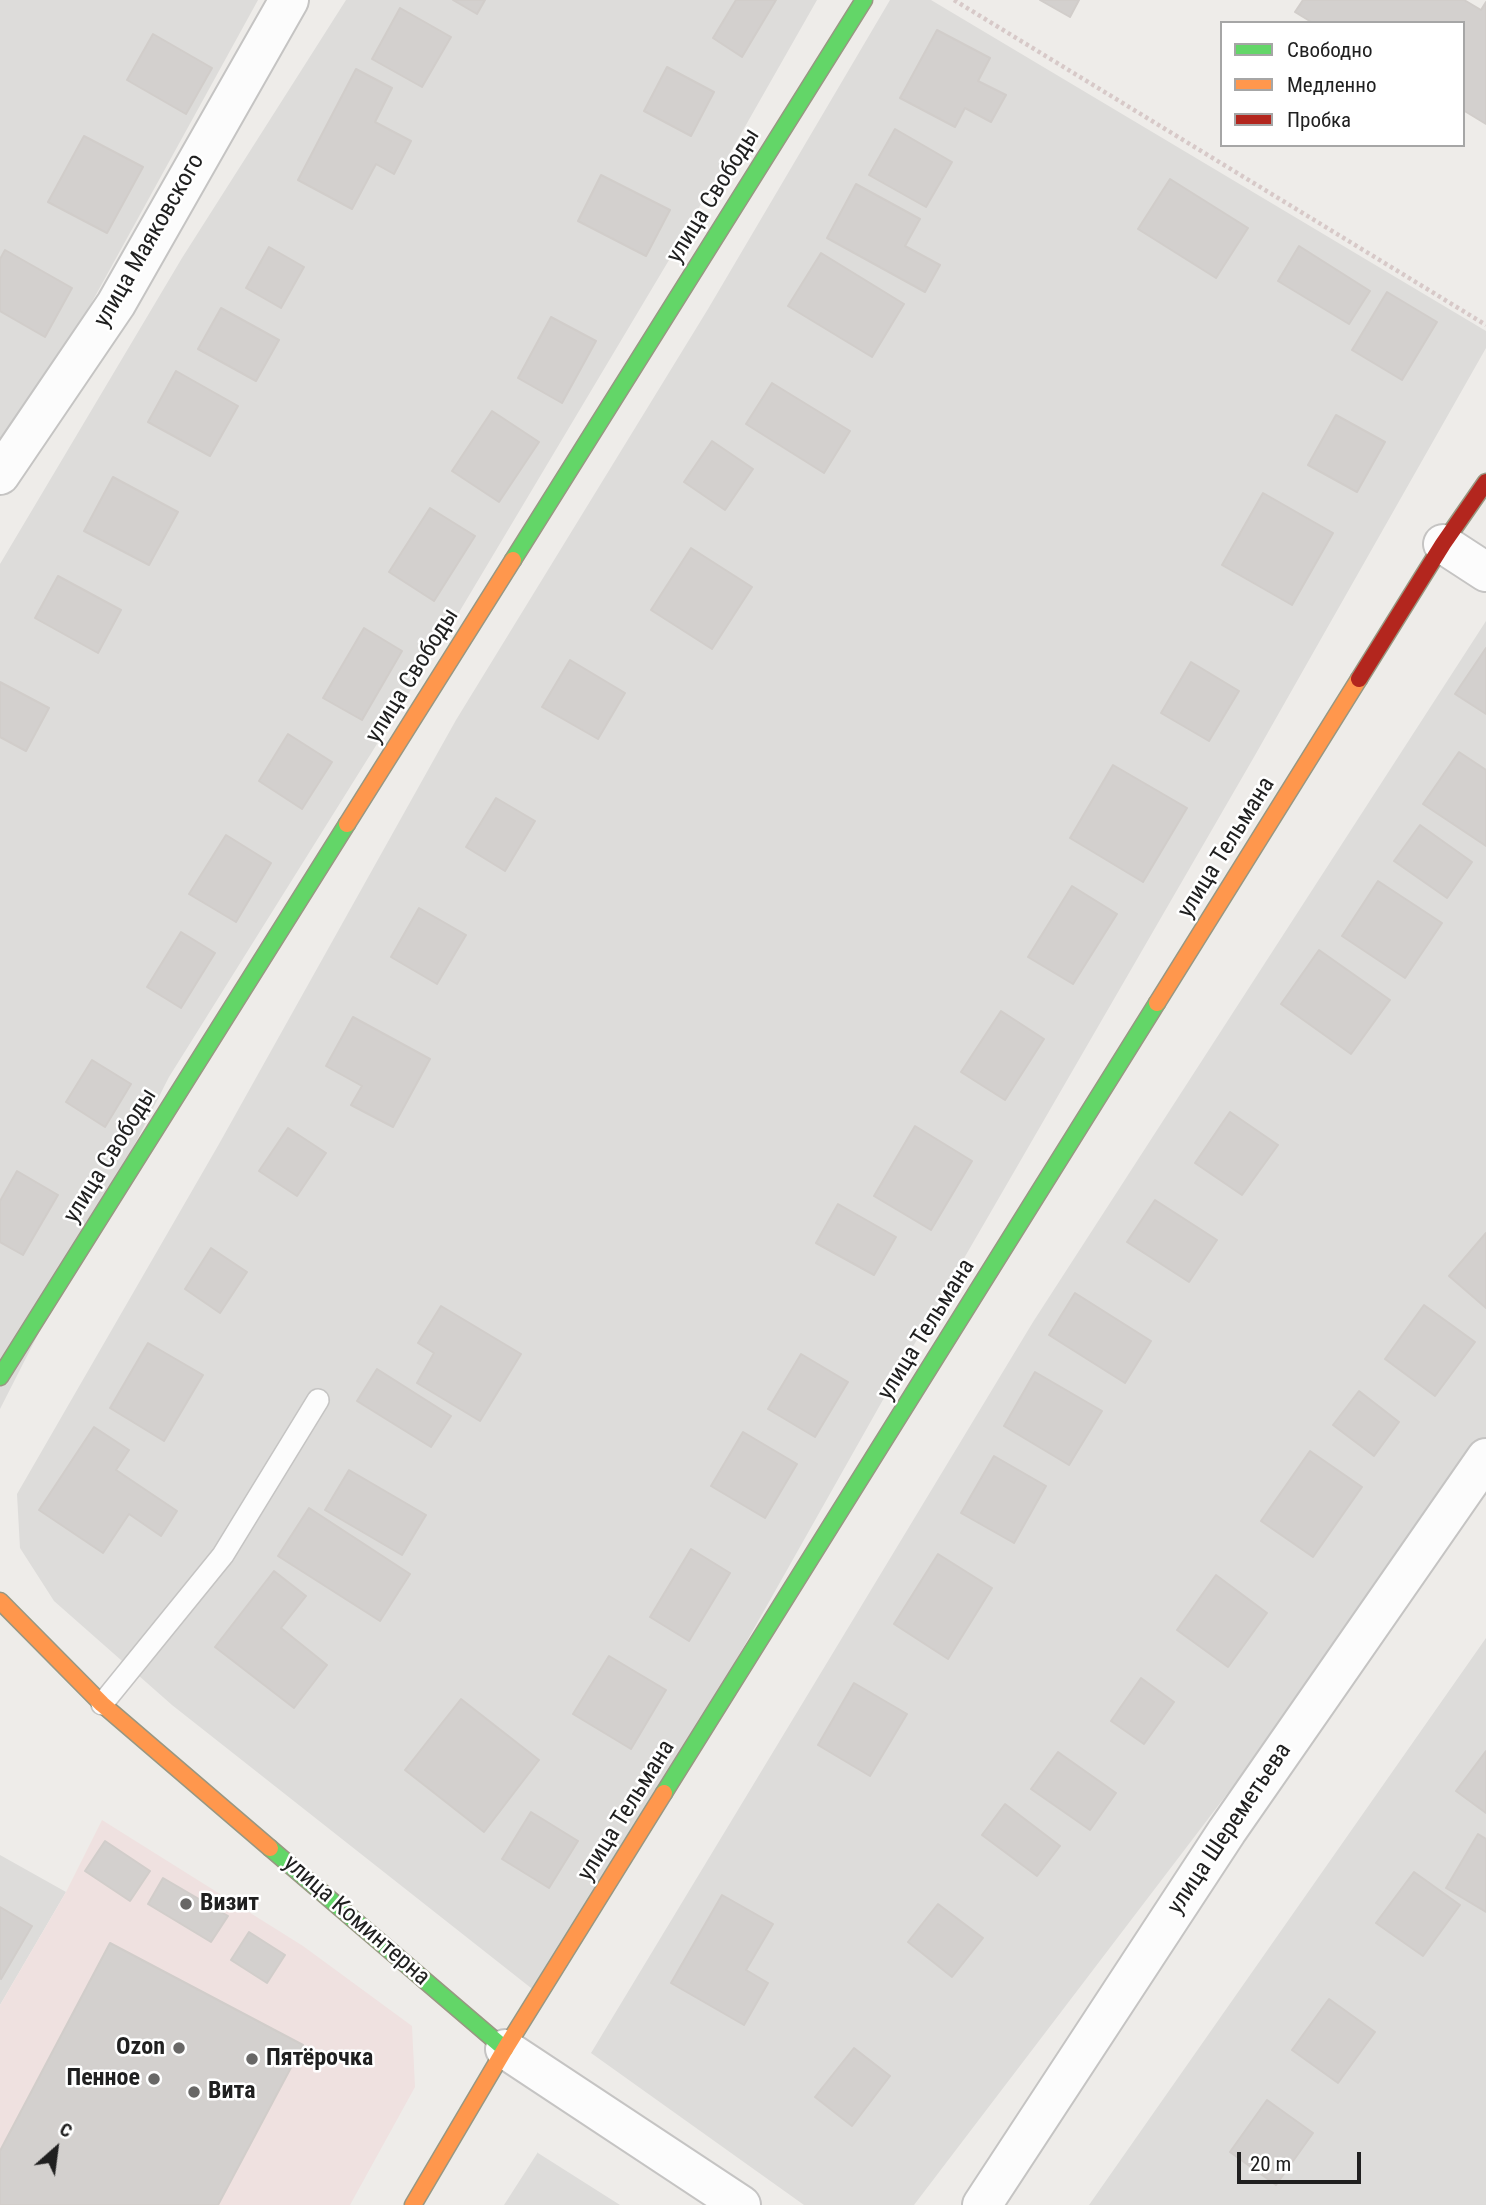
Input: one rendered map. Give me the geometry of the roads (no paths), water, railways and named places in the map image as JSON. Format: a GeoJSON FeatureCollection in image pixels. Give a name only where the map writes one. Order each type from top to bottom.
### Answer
{"type":"FeatureCollection","features":[{"type":"Feature","properties":{"kind":"street","name":"улица Маяковского"},"geometry":{"type":"LineString","coordinates":[[0,475],[116,304],[289,0]]}},
{"type":"Feature","properties":{"kind":"street","name":"улица Свободы"},"geometry":{"type":"LineString","coordinates":[[0,1377],[864,0]]}},
{"type":"Feature","properties":{"kind":"street","name":"улица Тельмана"},"geometry":{"type":"LineString","coordinates":[[413,2205],[505,2049],[1443,544],[1486,482]]}},
{"type":"Feature","properties":{"kind":"street"},"geometry":{"type":"LineString","coordinates":[[1443,544],[1486,572]]}},
{"type":"Feature","properties":{"kind":"street","name":"улица Шереметьева"},"geometry":{"type":"LineString","coordinates":[[982,2205],[1227,1831],[1486,1458]]}},
{"type":"Feature","properties":{"kind":"street","name":"улица Коминтерна"},"geometry":{"type":"LineString","coordinates":[[0,1601],[102,1704],[505,2049],[741,2205]]}},
{"type":"Feature","properties":{"kind":"lane"},"geometry":{"type":"LineString","coordinates":[[102,1704],[223,1555],[318,1400]]}},
{"type":"Feature","properties":{"kind":"place","name":"Визит"},"geometry":{"type":"Point","coordinates":[186,1904]}},
{"type":"Feature","properties":{"kind":"place","name":"Ozon"},"geometry":{"type":"Point","coordinates":[179,2048]}},
{"type":"Feature","properties":{"kind":"place","name":"Пятёрочка"},"geometry":{"type":"Point","coordinates":[252,2059]}},
{"type":"Feature","properties":{"kind":"place","name":"Пенное"},"geometry":{"type":"Point","coordinates":[154,2079]}},
{"type":"Feature","properties":{"kind":"place","name":"Вита"},"geometry":{"type":"Point","coordinates":[194,2092]}}]}
